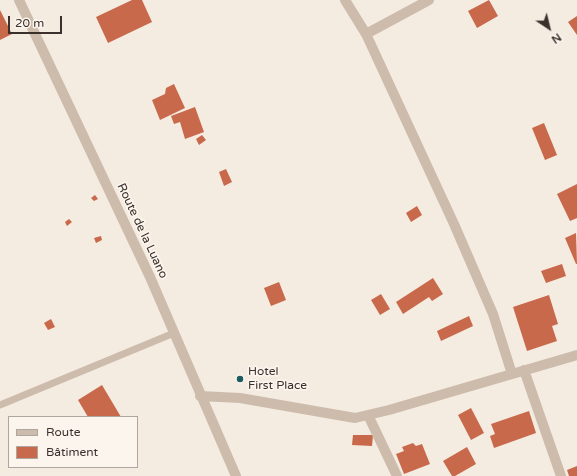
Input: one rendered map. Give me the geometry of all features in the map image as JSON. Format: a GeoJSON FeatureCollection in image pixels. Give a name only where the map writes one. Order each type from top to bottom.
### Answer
{"type":"FeatureCollection","features":[{"type":"Feature","properties":{"kind":"street","name":"Route de la Luano"},"geometry":{"type":"LineString","coordinates":[[19,0],[150,277],[200,396],[236,476]]}},
{"type":"Feature","properties":{"kind":"street"},"geometry":{"type":"LineString","coordinates":[[345,0],[366,34],[493,314],[512,374]]}},
{"type":"Feature","properties":{"kind":"street"},"geometry":{"type":"LineString","coordinates":[[366,34],[429,0]]}},
{"type":"Feature","properties":{"kind":"street"},"geometry":{"type":"LineString","coordinates":[[200,396],[240,398],[355,418],[577,355]]}},
{"type":"Feature","properties":{"kind":"street"},"geometry":{"type":"LineString","coordinates":[[524,370],[561,476]]}},
{"type":"Feature","properties":{"kind":"street"},"geometry":{"type":"LineString","coordinates":[[368,415],[396,476]]}},
{"type":"Feature","properties":{"kind":"lane"},"geometry":{"type":"LineString","coordinates":[[0,405],[174,333]]}},
{"type":"Feature","properties":{"kind":"building"},"geometry":{"type":"Polygon","coordinates":[[[132,0],[142,0],[152,22],[108,43],[96,17],[132,0]]]}},
{"type":"Feature","properties":{"kind":"building"},"geometry":{"type":"Polygon","coordinates":[[[489,0],[498,16],[477,28],[468,11],[489,0]]]}},
{"type":"Feature","properties":{"kind":"building"},"geometry":{"type":"Polygon","coordinates":[[[0,10],[12,34],[0,40],[0,10]]]}},
{"type":"Feature","properties":{"kind":"building"},"geometry":{"type":"Polygon","coordinates":[[[577,16],[577,35],[568,22],[577,16]]]}},
{"type":"Feature","properties":{"kind":"building"},"geometry":{"type":"Polygon","coordinates":[[[174,84],[185,108],[160,120],[152,100],[165,94],[166,88],[174,84]]]}},
{"type":"Feature","properties":{"kind":"building"},"geometry":{"type":"Polygon","coordinates":[[[195,107],[204,132],[185,139],[180,122],[174,124],[171,116],[195,107]]]}},
{"type":"Feature","properties":{"kind":"building"},"geometry":{"type":"Polygon","coordinates":[[[544,123],[557,155],[545,160],[532,128],[544,123]]]}},
{"type":"Feature","properties":{"kind":"building"},"geometry":{"type":"Polygon","coordinates":[[[202,135],[206,140],[199,145],[196,139],[202,135]]]}},
{"type":"Feature","properties":{"kind":"building"},"geometry":{"type":"Polygon","coordinates":[[[226,169],[232,182],[224,186],[219,172],[226,169]]]}},
{"type":"Feature","properties":{"kind":"building"},"geometry":{"type":"Polygon","coordinates":[[[577,184],[577,218],[570,221],[557,194],[577,184]]]}},
{"type":"Feature","properties":{"kind":"building"},"geometry":{"type":"Polygon","coordinates":[[[95,195],[98,199],[94,201],[91,198],[95,195]]]}},
{"type":"Feature","properties":{"kind":"building"},"geometry":{"type":"Polygon","coordinates":[[[417,206],[422,215],[411,222],[406,213],[417,206]]]}},
{"type":"Feature","properties":{"kind":"building"},"geometry":{"type":"Polygon","coordinates":[[[69,219],[72,222],[67,226],[65,222],[69,219]]]}},
{"type":"Feature","properties":{"kind":"building"},"geometry":{"type":"Polygon","coordinates":[[[576,233],[577,264],[565,238],[576,233]]]}},
{"type":"Feature","properties":{"kind":"building"},"geometry":{"type":"Polygon","coordinates":[[[101,236],[102,240],[96,243],[94,238],[101,236]]]}},
{"type":"Feature","properties":{"kind":"building"},"geometry":{"type":"Polygon","coordinates":[[[562,264],[566,276],[546,283],[541,271],[562,264]]]}},
{"type":"Feature","properties":{"kind":"building"},"geometry":{"type":"Polygon","coordinates":[[[433,278],[443,294],[432,301],[429,297],[403,314],[396,302],[433,278]]]}},
{"type":"Feature","properties":{"kind":"building"},"geometry":{"type":"Polygon","coordinates":[[[279,282],[286,300],[271,306],[264,288],[279,282]]]}},
{"type":"Feature","properties":{"kind":"building"},"geometry":{"type":"Polygon","coordinates":[[[381,294],[390,309],[380,315],[371,300],[381,294]]]}},
{"type":"Feature","properties":{"kind":"building"},"geometry":{"type":"Polygon","coordinates":[[[549,295],[558,324],[552,326],[557,341],[527,351],[513,307],[549,295]]]}},
{"type":"Feature","properties":{"kind":"building"},"geometry":{"type":"Polygon","coordinates":[[[469,316],[473,326],[441,341],[437,331],[469,316]]]}},
{"type":"Feature","properties":{"kind":"building"},"geometry":{"type":"Polygon","coordinates":[[[51,319],[55,327],[48,330],[44,323],[51,319]]]}},
{"type":"Feature","properties":{"kind":"building"},"geometry":{"type":"Polygon","coordinates":[[[102,385],[120,416],[87,416],[78,400],[102,385]]]}},
{"type":"Feature","properties":{"kind":"building"},"geometry":{"type":"Polygon","coordinates":[[[471,408],[484,433],[471,440],[458,415],[471,408]]]}},
{"type":"Feature","properties":{"kind":"building"},"geometry":{"type":"Polygon","coordinates":[[[529,411],[536,433],[494,448],[490,436],[495,434],[491,424],[529,411]]]}},
{"type":"Feature","properties":{"kind":"building"},"geometry":{"type":"Polygon","coordinates":[[[353,435],[373,435],[372,446],[352,445],[353,435]]]}},
{"type":"Feature","properties":{"kind":"building"},"geometry":{"type":"Polygon","coordinates":[[[413,443],[416,446],[422,444],[430,464],[404,474],[396,454],[404,451],[402,447],[413,443]]]}},
{"type":"Feature","properties":{"kind":"building"},"geometry":{"type":"Polygon","coordinates":[[[467,447],[476,464],[455,476],[452,476],[443,461],[467,447]]]}},
{"type":"Feature","properties":{"kind":"building"},"geometry":{"type":"Polygon","coordinates":[[[577,466],[577,476],[569,476],[567,470],[577,466]]]}},
{"type":"Feature","properties":{"kind":"place","name":"Hotel First Place"},"geometry":{"type":"Point","coordinates":[240,379]}}]}
